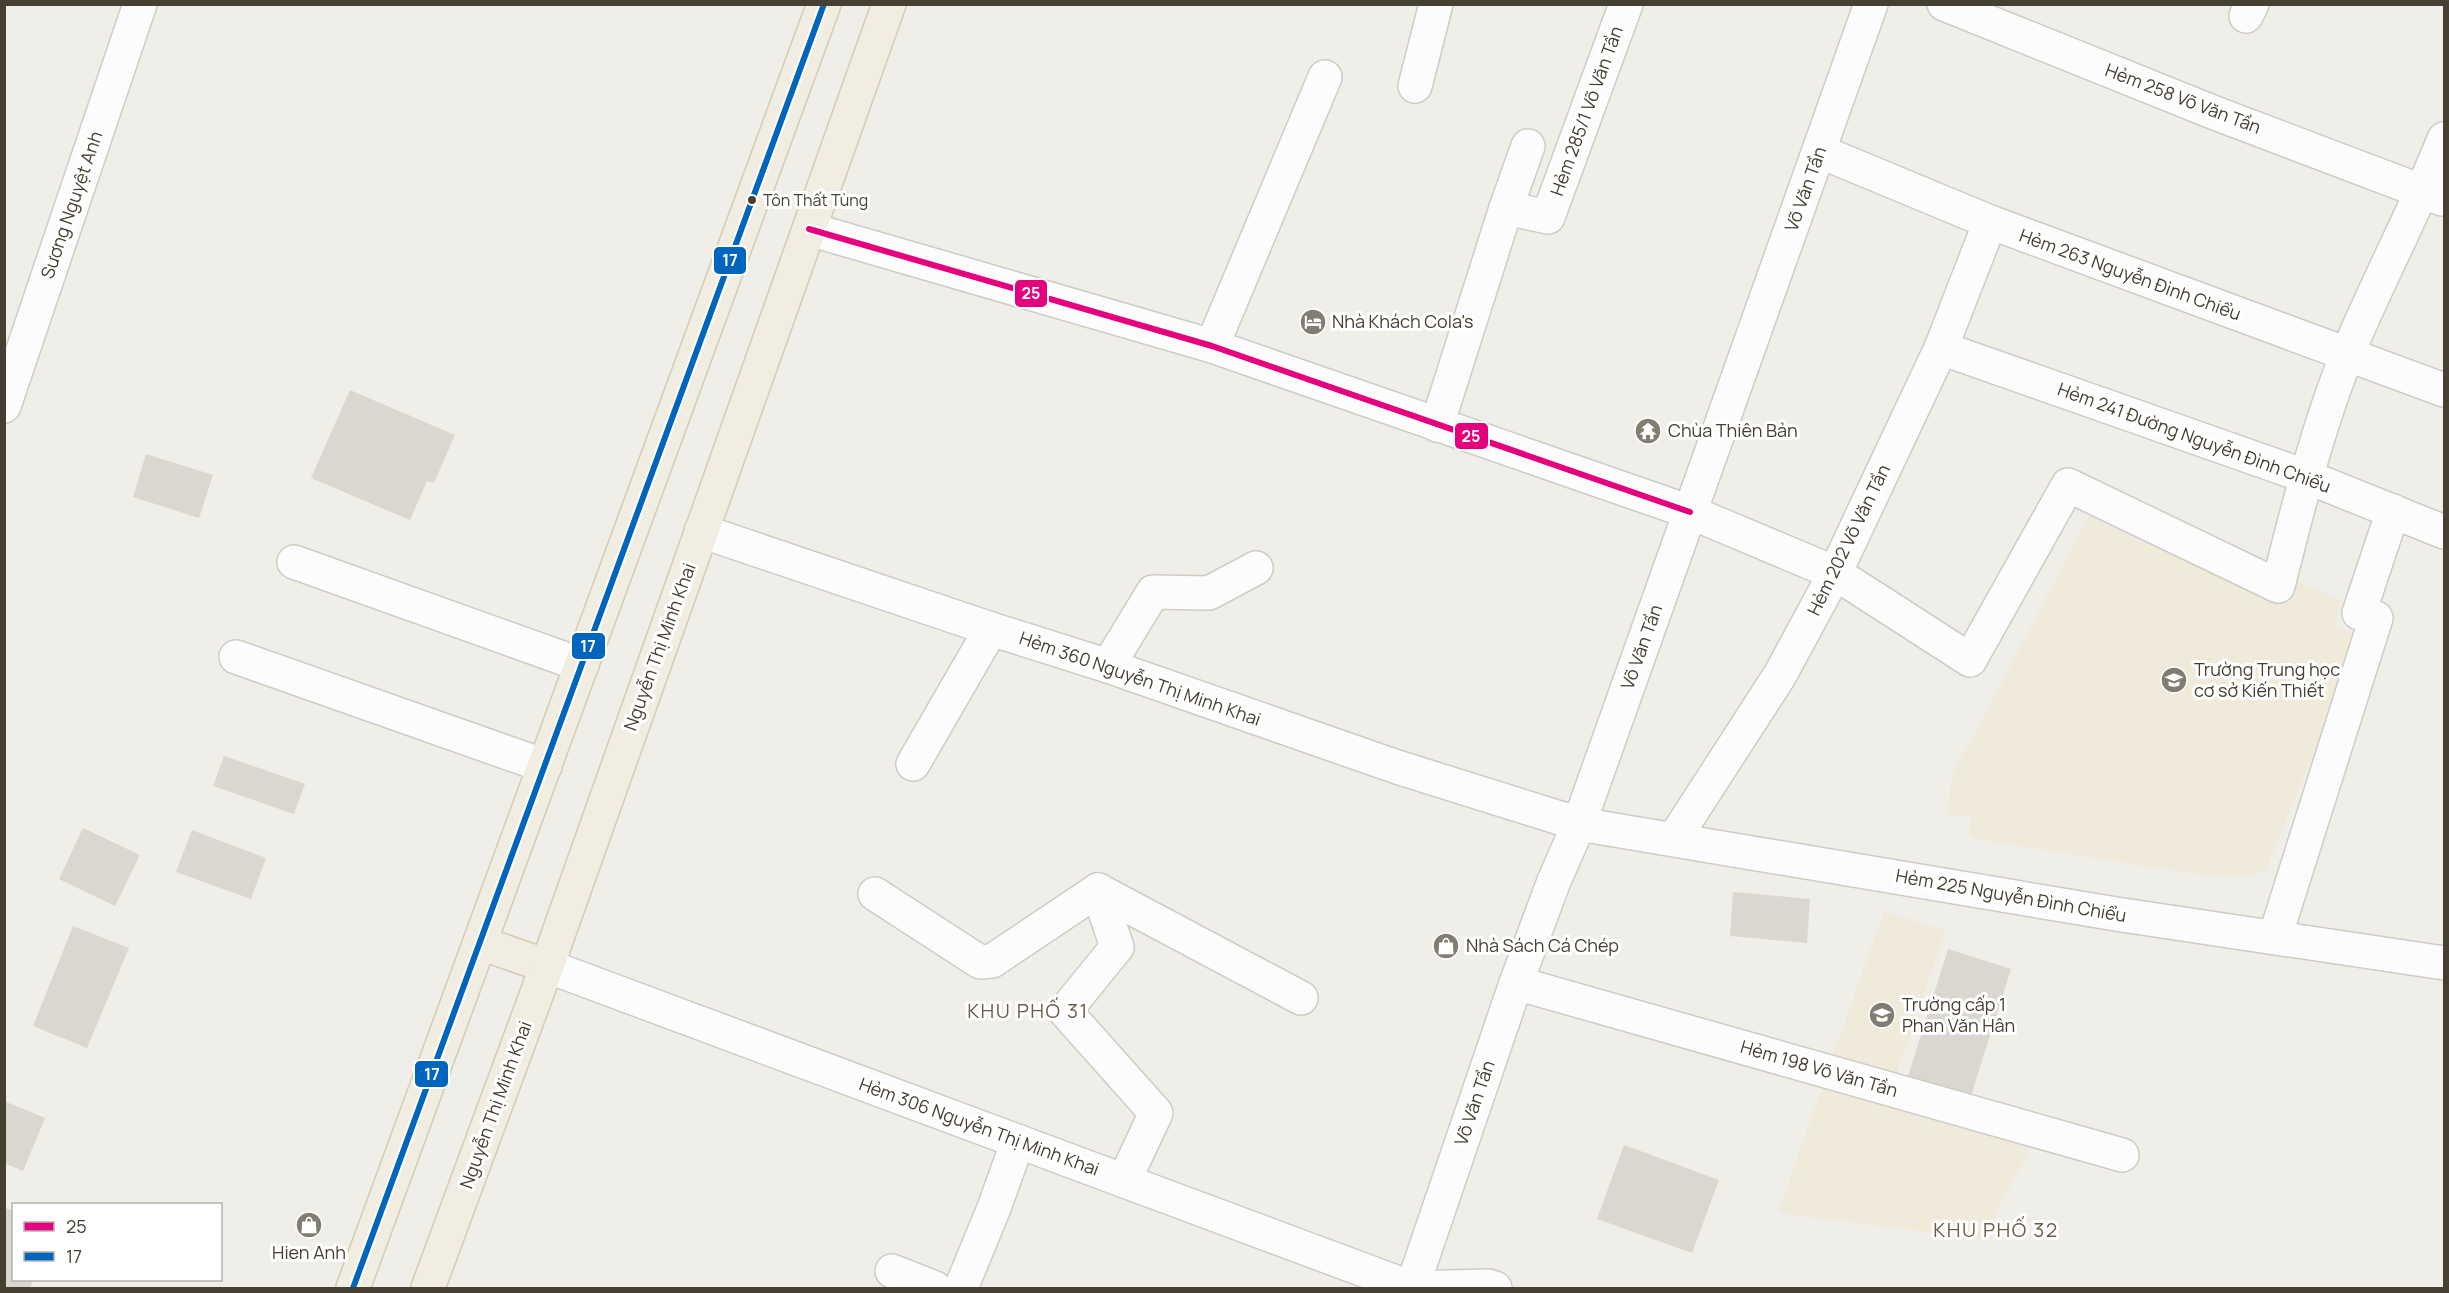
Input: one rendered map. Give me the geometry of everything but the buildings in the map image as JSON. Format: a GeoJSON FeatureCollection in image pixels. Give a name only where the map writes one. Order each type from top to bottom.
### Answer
{"type":"FeatureCollection","features":[{"type":"Feature","properties":{"kind":"main road"},"geometry":{"type":"LineString","coordinates":[[353,1288],[824,4]]}},
{"type":"Feature","properties":{"kind":"main road","name":"Nguyễn Thị Minh Khai"},"geometry":{"type":"LineString","coordinates":[[428,1288],[547,966],[889,4]]}},
{"type":"Feature","properties":{"kind":"main road"},"geometry":{"type":"LineString","coordinates":[[480,943],[547,966]]}},
{"type":"Feature","properties":{"kind":"street","name":"Sương Nguyệt Anh"},"geometry":{"type":"LineString","coordinates":[[4,406],[140,4]]}},
{"type":"Feature","properties":{"kind":"street"},"geometry":{"type":"LineString","coordinates":[[1415,86],[1436,4]]}},
{"type":"Feature","properties":{"kind":"street","name":"Hẻm 285/1 Võ Văn Tần"},"geometry":{"type":"LineString","coordinates":[[1506,208],[1548,216],[1626,4]]}},
{"type":"Feature","properties":{"kind":"street","name":"Võ Văn Tần"},"geometry":{"type":"LineString","coordinates":[[1412,1288],[1516,983],[1554,881],[1579,824],[1871,4]]}},
{"type":"Feature","properties":{"kind":"street","name":"Hẻm 258 Võ Văn Tần"},"geometry":{"type":"LineString","coordinates":[[1944,4],[2434,196]]}},
{"type":"Feature","properties":{"kind":"street"},"geometry":{"type":"LineString","coordinates":[[1212,346],[1325,77]]}},
{"type":"Feature","properties":{"kind":"street"},"geometry":{"type":"LineString","coordinates":[[809,229],[1212,346],[1690,512],[1834,573],[1970,660],[2068,485],[2278,585],[2305,476],[2347,355],[2434,196],[2445,139]]}},
{"type":"Feature","properties":{"kind":"street"},"geometry":{"type":"LineString","coordinates":[[1437,425],[1528,146]]}},
{"type":"Feature","properties":{"kind":"street","name":"Hẻm 263 Nguyễn Ðình Chiểu"},"geometry":{"type":"LineString","coordinates":[[1819,151],[1990,222],[2445,390]]}},
{"type":"Feature","properties":{"kind":"street","name":"Hẻm 202 Võ Văn Tần"},"geometry":{"type":"LineString","coordinates":[[1674,839],[1780,675],[1834,573],[1941,348],[1990,222]]}},
{"type":"Feature","properties":{"kind":"street","name":"Hẻm 241 Đường Nguyễn Đình Chiểu"},"geometry":{"type":"LineString","coordinates":[[1941,348],[2305,476],[2445,532]]}},
{"type":"Feature","properties":{"kind":"street"},"geometry":{"type":"LineString","coordinates":[[2275,937],[2376,618],[2359,613],[2393,511]]}},
{"type":"Feature","properties":{"kind":"street","name":"Hẻm 360 Nguyễn Thị Minh Khai"},"geometry":{"type":"LineString","coordinates":[[701,531],[1108,666],[1397,766],[1579,824]]}},
{"type":"Feature","properties":{"kind":"street"},"geometry":{"type":"LineString","coordinates":[[294,562],[582,665]]}},
{"type":"Feature","properties":{"kind":"street"},"geometry":{"type":"LineString","coordinates":[[1108,666],[1153,592],[1209,593],[1256,568]]}},
{"type":"Feature","properties":{"kind":"street"},"geometry":{"type":"LineString","coordinates":[[913,764],[991,629]]}},
{"type":"Feature","properties":{"kind":"street"},"geometry":{"type":"LineString","coordinates":[[236,657],[545,766]]}},
{"type":"Feature","properties":{"kind":"street","name":"Hẻm 225 Nguyễn Ðình Chiểu"},"geometry":{"type":"LineString","coordinates":[[1579,824],[2116,914],[2445,963]]}},
{"type":"Feature","properties":{"kind":"street"},"geometry":{"type":"LineString","coordinates":[[875,894],[980,962],[992,961],[1098,890]]}},
{"type":"Feature","properties":{"kind":"street"},"geometry":{"type":"LineString","coordinates":[[1098,890],[1301,998]]}},
{"type":"Feature","properties":{"kind":"street"},"geometry":{"type":"LineString","coordinates":[[1098,890],[1117,947],[1065,1011],[1156,1113],[1124,1181]]}},
{"type":"Feature","properties":{"kind":"street","name":"Hẻm 306 Nguyễn Thị Minh Khai"},"geometry":{"type":"LineString","coordinates":[[547,966],[1412,1288]]}},
{"type":"Feature","properties":{"kind":"street","name":"Hẻm 198 Võ Văn Tần"},"geometry":{"type":"LineString","coordinates":[[1516,983],[2122,1155]]}},
{"type":"Feature","properties":{"kind":"street"},"geometry":{"type":"LineString","coordinates":[[961,1288],[1018,1142]]}},
{"type":"Feature","properties":{"kind":"street"},"geometry":{"type":"LineString","coordinates":[[892,1271],[935,1288]]}},
{"type":"Feature","properties":{"kind":"street"},"geometry":{"type":"LineString","coordinates":[[1412,1288],[1495,1288]]}},
{"type":"Feature","properties":{"kind":"shaded area","name":"Trường Trung học cơ sở Kiến Thiết"},"geometry":{"type":"Polygon","coordinates":[[[2098,499],[2341,600],[2334,626],[2363,635],[2266,869],[2246,877],[2217,877],[1969,838],[1971,815],[1947,816],[1953,771],[2098,499]]]}},
{"type":"Feature","properties":{"kind":"shaded area","name":"Trường cấp 1 Phan Văn Hân"},"geometry":{"type":"Polygon","coordinates":[[[1884,911],[1946,931],[1887,1100],[2035,1141],[1981,1239],[1778,1213],[1884,911]]]}},
{"type":"Feature","properties":{"kind":"transit line","name":"17"},"geometry":{"type":"LineString","coordinates":[[353,1288],[824,4]]}},
{"type":"Feature","properties":{"kind":"transit line","name":"25"},"geometry":{"type":"LineString","coordinates":[[809,229],[1212,346],[1690,512]]}},
{"type":"Feature","properties":{"kind":"place","name":"Tôn Thất Tùng"},"geometry":{"type":"Point","coordinates":[752,200]}},
{"type":"Feature","properties":{"kind":"place","name":"Nhà Khách Cola's"},"geometry":{"type":"Point","coordinates":[1313,322]}},
{"type":"Feature","properties":{"kind":"place","name":"Chùa Thiên Bản"},"geometry":{"type":"Point","coordinates":[1648,431]}},
{"type":"Feature","properties":{"kind":"place","name":"Trường Trung học cơ sở Kiến Thiết"},"geometry":{"type":"Point","coordinates":[2174,680]}},
{"type":"Feature","properties":{"kind":"place","name":"Nhà Sách Cá Chép"},"geometry":{"type":"Point","coordinates":[1446,946]}},
{"type":"Feature","properties":{"kind":"place","name":"Trường cấp 1 Phan Văn Hân"},"geometry":{"type":"Point","coordinates":[1882,1015]}},
{"type":"Feature","properties":{"kind":"place","name":"Hien Anh"},"geometry":{"type":"Point","coordinates":[309,1225]}},
{"type":"Feature","properties":{"kind":"district","name":"KHU PHỐ 31"},"geometry":{"type":"Point","coordinates":[1028,1011]}},
{"type":"Feature","properties":{"kind":"district","name":"KHU PHỐ 32"},"geometry":{"type":"Point","coordinates":[1996,1230]}}]}
